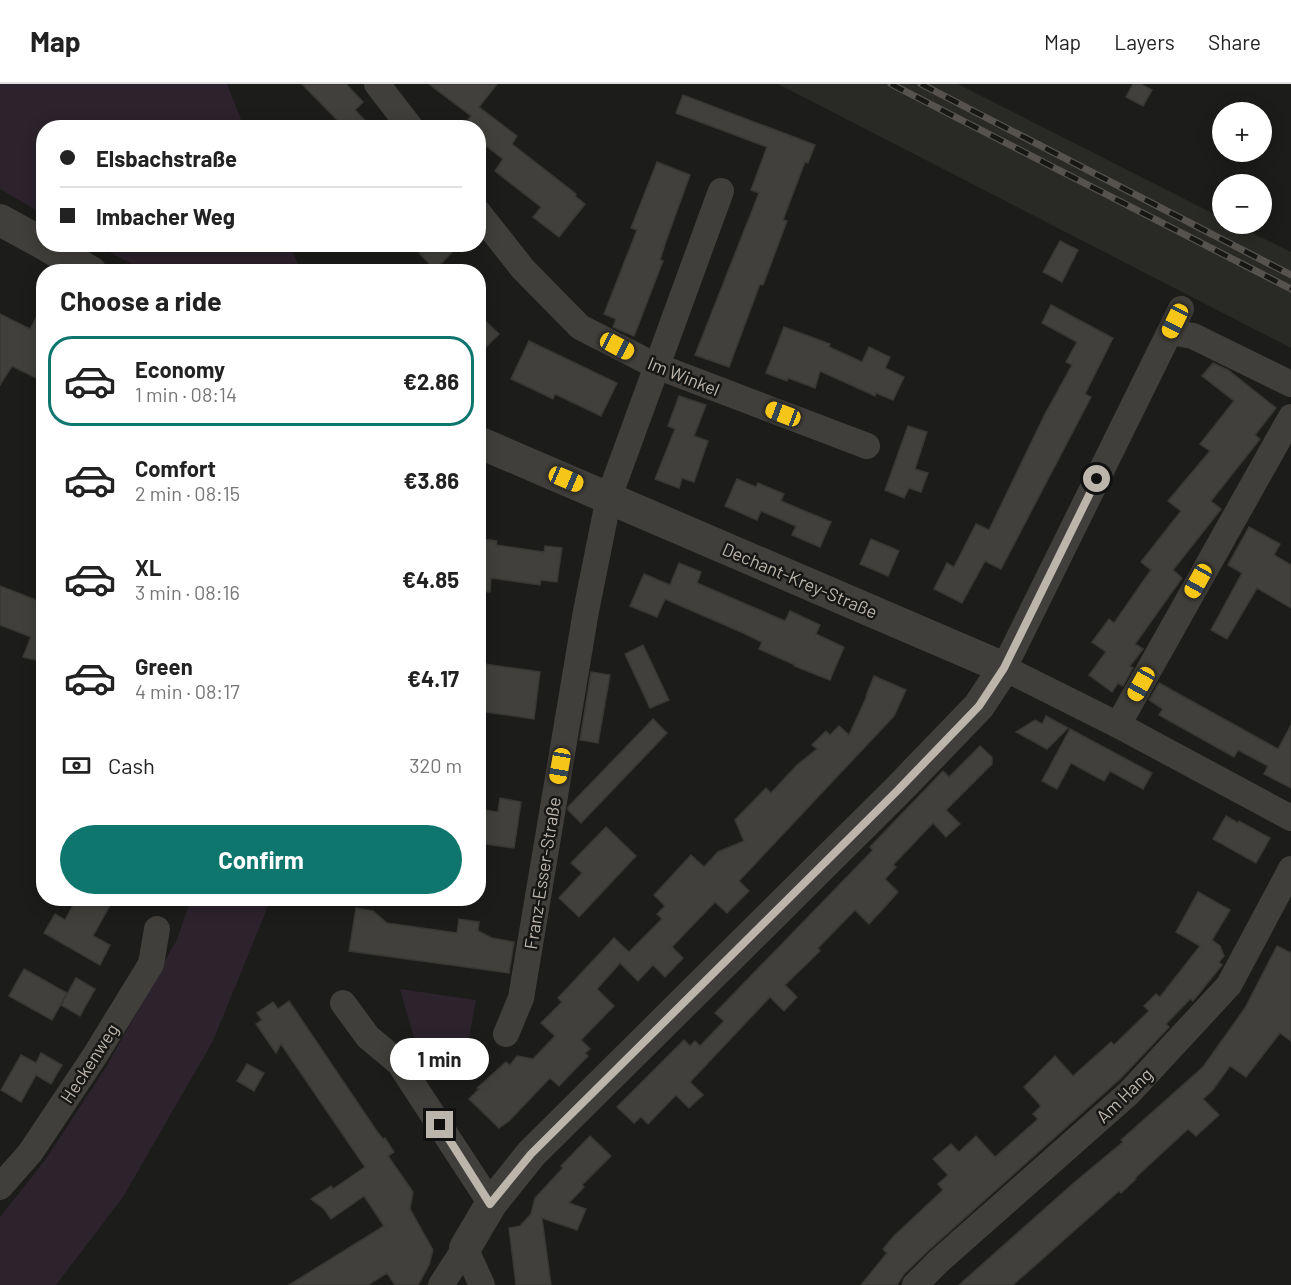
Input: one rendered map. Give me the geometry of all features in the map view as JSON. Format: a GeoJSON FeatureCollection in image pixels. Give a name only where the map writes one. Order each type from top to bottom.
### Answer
{"type":"FeatureCollection","features":[{"type":"Feature","properties":{"kind":"street"},"geometry":{"type":"LineString","coordinates":[[377,84],[405,120]]}},
{"type":"Feature","properties":{"kind":"street","name":"Franz-Esser-Straße"},"geometry":{"type":"LineString","coordinates":[[506,1034],[521,998],[586,611],[609,497],[721,191]]}},
{"type":"Feature","properties":{"kind":"street"},"geometry":{"type":"LineString","coordinates":[[0,219],[36,239]]}},
{"type":"Feature","properties":{"kind":"street","name":"Im Winkel"},"geometry":{"type":"LineString","coordinates":[[486,222],[523,269],[580,327],[657,367],[867,446]]}},
{"type":"Feature","properties":{"kind":"street"},"geometry":{"type":"LineString","coordinates":[[57,252],[78,264]]}},
{"type":"Feature","properties":{"kind":"street"},"geometry":{"type":"LineString","coordinates":[[441,1285],[490,1204],[539,1146],[898,790],[979,706],[1004,668],[1175,321],[1193,336],[1291,384]]}},
{"type":"Feature","properties":{"kind":"street"},"geometry":{"type":"LineString","coordinates":[[1118,725],[1291,417]]}},
{"type":"Feature","properties":{"kind":"street","name":"Dechant-Krey-Straße"},"geometry":{"type":"LineString","coordinates":[[486,445],[1004,668],[1118,725],[1291,818]]}},
{"type":"Feature","properties":{"kind":"street","name":"Am Hang"},"geometry":{"type":"LineString","coordinates":[[915,1285],[940,1260],[1129,1093],[1228,985],[1291,869]]}},
{"type":"Feature","properties":{"kind":"street","name":"Heckenweg"},"geometry":{"type":"LineString","coordinates":[[0,1187],[36,1143],[94,1057],[151,964],[157,929]]}},
{"type":"Feature","properties":{"kind":"street"},"geometry":{"type":"LineString","coordinates":[[343,1003],[368,1036],[399,1063],[490,1204]]}},
{"type":"Feature","properties":{"kind":"street"},"geometry":{"type":"LineString","coordinates":[[465,1248],[483,1285]]}},
{"type":"Feature","properties":{"kind":"shaded area"},"geometry":{"type":"Polygon","coordinates":[[[0,84],[227,84],[241,120],[36,120],[36,210],[0,189],[0,84]]]}},
{"type":"Feature","properties":{"kind":"shaded area"},"geometry":{"type":"Polygon","coordinates":[[[778,84],[958,84],[1212,213],[1212,234],[1254,234],[1291,252],[1291,348],[778,84]]]}},
{"type":"Feature","properties":{"kind":"shaded area"},"geometry":{"type":"Polygon","coordinates":[[[109,252],[293,252],[298,264],[132,264],[109,252]]]}},
{"type":"Feature","properties":{"kind":"shaded area"},"geometry":{"type":"Polygon","coordinates":[[[189,906],[268,906],[213,1041],[123,1197],[56,1285],[0,1285],[0,1217],[46,1159],[108,1064],[177,939],[189,906]]]}},
{"type":"Feature","properties":{"kind":"shaded area"},"geometry":{"type":"Polygon","coordinates":[[[400,989],[476,1000],[468,1043],[452,1057],[414,1038],[400,989]]]}},
{"type":"Feature","properties":{"kind":"building"},"geometry":{"type":"Polygon","coordinates":[[[302,84],[346,84],[363,102],[355,110],[364,120],[337,120],[302,84]]]}},
{"type":"Feature","properties":{"kind":"building"},"geometry":{"type":"Polygon","coordinates":[[[429,84],[497,84],[479,107],[517,136],[512,144],[576,194],[575,196],[585,204],[559,237],[533,217],[541,207],[495,171],[503,159],[486,146],[486,120],[468,120],[471,116],[429,84]]]}},
{"type":"Feature","properties":{"kind":"building"},"geometry":{"type":"Polygon","coordinates":[[[1133,84],[1141,84],[1152,90],[1143,106],[1126,97],[1133,84]]]}},
{"type":"Feature","properties":{"kind":"building"},"geometry":{"type":"Polygon","coordinates":[[[683,95],[815,145],[808,163],[805,162],[783,220],[787,221],[763,285],[760,284],[729,367],[695,355],[759,193],[751,190],[767,147],[676,113],[683,95]]]}},
{"type":"Feature","properties":{"kind":"building"},"geometry":{"type":"Polygon","coordinates":[[[657,162],[690,175],[660,260],[663,261],[634,336],[613,327],[616,319],[604,314],[637,230],[631,228],[657,162]]]}},
{"type":"Feature","properties":{"kind":"building"},"geometry":{"type":"Polygon","coordinates":[[[1060,241],[1078,250],[1062,282],[1043,272],[1060,241]]]}},
{"type":"Feature","properties":{"kind":"building"},"geometry":{"type":"Polygon","coordinates":[[[418,252],[452,252],[441,264],[429,264],[418,252]]]}},
{"type":"Feature","properties":{"kind":"building"},"geometry":{"type":"Polygon","coordinates":[[[1051,305],[1113,338],[1085,394],[1091,397],[1001,569],[985,561],[962,603],[934,589],[947,563],[954,567],[976,524],[989,530],[1045,414],[1072,365],[1066,362],[1077,342],[1042,323],[1051,305]]]}},
{"type":"Feature","properties":{"kind":"building"},"geometry":{"type":"Polygon","coordinates":[[[0,314],[30,329],[36,318],[36,378],[12,366],[0,385],[0,314]]]}},
{"type":"Feature","properties":{"kind":"building"},"geometry":{"type":"Polygon","coordinates":[[[486,322],[499,334],[486,347],[486,322]]]}},
{"type":"Feature","properties":{"kind":"building"},"geometry":{"type":"Polygon","coordinates":[[[784,327],[830,344],[829,347],[862,362],[869,347],[890,357],[885,368],[904,377],[893,400],[876,393],[875,396],[820,371],[815,388],[766,373],[784,327]]]}},
{"type":"Feature","properties":{"kind":"building"},"geometry":{"type":"Polygon","coordinates":[[[529,341],[617,383],[601,416],[555,394],[553,399],[511,379],[529,341]]]}},
{"type":"Feature","properties":{"kind":"building"},"geometry":{"type":"Polygon","coordinates":[[[1213,363],[1228,370],[1276,408],[1255,435],[1260,439],[1211,501],[1221,509],[1173,570],[1182,578],[1135,644],[1143,649],[1130,666],[1133,668],[1123,686],[1118,683],[1112,692],[1089,675],[1106,652],[1092,642],[1109,619],[1114,623],[1151,570],[1141,562],[1181,511],[1168,501],[1210,451],[1200,444],[1234,401],[1202,376],[1213,363]]]}},
{"type":"Feature","properties":{"kind":"building"},"geometry":{"type":"Polygon","coordinates":[[[679,396],[706,405],[694,436],[708,441],[694,482],[682,478],[679,488],[655,479],[675,429],[668,426],[679,396]]]}},
{"type":"Feature","properties":{"kind":"building"},"geometry":{"type":"Polygon","coordinates":[[[908,426],[927,432],[915,469],[928,473],[921,492],[909,488],[904,498],[885,490],[908,426]]]}},
{"type":"Feature","properties":{"kind":"building"},"geometry":{"type":"Polygon","coordinates":[[[737,479],[756,487],[758,483],[784,494],[781,501],[831,522],[820,547],[792,535],[796,526],[761,511],[757,520],[725,506],[737,479]]]}},
{"type":"Feature","properties":{"kind":"building"},"geometry":{"type":"Polygon","coordinates":[[[1249,527],[1280,544],[1274,555],[1291,565],[1291,608],[1257,588],[1227,639],[1211,630],[1242,573],[1228,565],[1249,527]]]}},
{"type":"Feature","properties":{"kind":"building"},"geometry":{"type":"Polygon","coordinates":[[[486,539],[497,541],[496,545],[544,552],[545,546],[562,548],[557,582],[541,580],[540,585],[491,578],[490,592],[486,592],[486,539]]]}},
{"type":"Feature","properties":{"kind":"building"},"geometry":{"type":"Polygon","coordinates":[[[871,539],[899,551],[888,576],[860,564],[871,539]]]}},
{"type":"Feature","properties":{"kind":"building"},"geometry":{"type":"Polygon","coordinates":[[[679,563],[701,572],[697,583],[785,621],[790,611],[820,625],[816,634],[844,647],[830,680],[759,649],[762,642],[665,599],[657,617],[630,606],[644,574],[670,585],[679,563]]]}},
{"type":"Feature","properties":{"kind":"building"},"geometry":{"type":"Polygon","coordinates":[[[0,586],[36,600],[36,660],[23,657],[31,637],[0,625],[0,586]]]}},
{"type":"Feature","properties":{"kind":"building"},"geometry":{"type":"Polygon","coordinates":[[[643,645],[669,700],[650,708],[625,654],[643,645]]]}},
{"type":"Feature","properties":{"kind":"building"},"geometry":{"type":"Polygon","coordinates":[[[486,664],[540,672],[534,719],[486,712],[486,664]]]}},
{"type":"Feature","properties":{"kind":"building"},"geometry":{"type":"Polygon","coordinates":[[[591,672],[610,675],[598,743],[580,740],[591,672]]]}},
{"type":"Feature","properties":{"kind":"building"},"geometry":{"type":"Polygon","coordinates":[[[874,676],[906,690],[894,716],[739,881],[749,891],[727,913],[715,902],[672,947],[683,958],[665,977],[653,965],[638,981],[620,963],[597,989],[614,1006],[581,1040],[590,1049],[585,1053],[588,1056],[559,1086],[550,1078],[509,1121],[499,1128],[469,1099],[479,1089],[477,1088],[506,1062],[510,1065],[517,1056],[533,1059],[555,1036],[541,1023],[562,1002],[558,998],[614,938],[629,952],[662,919],[657,914],[665,906],[654,895],[691,855],[704,867],[718,852],[744,841],[735,820],[766,788],[771,793],[797,765],[817,749],[812,745],[826,731],[830,735],[839,726],[849,735],[874,676]]]}},
{"type":"Feature","properties":{"kind":"building"},"geometry":{"type":"Polygon","coordinates":[[[1159,683],[1278,749],[1291,725],[1291,788],[1264,774],[1268,766],[1238,750],[1234,757],[1159,715],[1163,709],[1149,700],[1159,683]]]}},
{"type":"Feature","properties":{"kind":"building"},"geometry":{"type":"Polygon","coordinates":[[[1046,716],[1068,728],[1047,749],[1016,732],[1035,720],[1042,724],[1046,716]]]}},
{"type":"Feature","properties":{"kind":"building"},"geometry":{"type":"Polygon","coordinates":[[[653,719],[667,733],[581,823],[568,810],[568,807],[653,719]]]}},
{"type":"Feature","properties":{"kind":"building"},"geometry":{"type":"Polygon","coordinates":[[[1070,729],[1152,773],[1143,789],[1110,771],[1104,781],[1071,763],[1057,789],[1042,781],[1070,729]]]}},
{"type":"Feature","properties":{"kind":"building"},"geometry":{"type":"Polygon","coordinates":[[[980,746],[992,757],[992,764],[946,810],[960,824],[946,837],[933,823],[893,865],[896,867],[885,879],[898,892],[869,924],[855,910],[818,948],[820,951],[785,985],[797,997],[784,1011],[770,997],[690,1082],[703,1095],[689,1108],[676,1095],[648,1124],[641,1117],[634,1123],[617,1107],[684,1040],[690,1046],[695,1041],[700,1046],[724,1021],[715,1013],[873,850],[870,847],[943,771],[949,777],[980,746]]]}},
{"type":"Feature","properties":{"kind":"building"},"geometry":{"type":"Polygon","coordinates":[[[500,798],[521,802],[514,848],[486,844],[486,810],[498,812],[500,798]]]}},
{"type":"Feature","properties":{"kind":"building"},"geometry":{"type":"Polygon","coordinates":[[[1226,816],[1270,838],[1256,863],[1213,839],[1226,816]]]}},
{"type":"Feature","properties":{"kind":"building"},"geometry":{"type":"Polygon","coordinates":[[[606,827],[636,856],[579,917],[559,898],[582,873],[571,863],[606,827]]]}},
{"type":"Feature","properties":{"kind":"building"},"geometry":{"type":"Polygon","coordinates":[[[1198,892],[1230,910],[1212,940],[1220,946],[1224,956],[1219,962],[1222,965],[1193,1001],[1190,999],[1166,1024],[1169,1027],[1121,1078],[930,1249],[904,1274],[897,1285],[861,1285],[887,1253],[883,1249],[894,1236],[943,1190],[938,1184],[948,1175],[933,1159],[951,1144],[959,1152],[976,1136],[995,1157],[1038,1119],[1033,1114],[1041,1106],[1024,1087],[1055,1056],[1073,1076],[1111,1042],[1114,1045],[1149,1011],[1144,1006],[1156,994],[1160,997],[1200,946],[1176,932],[1198,892]]]}},
{"type":"Feature","properties":{"kind":"building"},"geometry":{"type":"Polygon","coordinates":[[[73,906],[110,906],[93,936],[110,945],[100,965],[44,933],[55,914],[65,920],[73,906]]]}},
{"type":"Feature","properties":{"kind":"building"},"geometry":{"type":"Polygon","coordinates":[[[356,908],[373,911],[387,923],[457,933],[459,919],[479,922],[478,931],[492,938],[514,942],[509,973],[349,951],[356,908]]]}},
{"type":"Feature","properties":{"kind":"building"},"geometry":{"type":"Polygon","coordinates":[[[1277,946],[1291,953],[1291,1041],[1280,1033],[1246,1077],[1230,1066],[1212,1091],[1203,1099],[1219,1115],[1196,1136],[1188,1129],[1121,1193],[1119,1191],[1013,1285],[959,1285],[1123,1142],[1121,1140],[1203,1067],[1245,1008],[1277,946]]]}},
{"type":"Feature","properties":{"kind":"building"},"geometry":{"type":"Polygon","coordinates":[[[24,969],[67,993],[52,1020],[9,996],[24,969]]]}},
{"type":"Feature","properties":{"kind":"building"},"geometry":{"type":"Polygon","coordinates":[[[76,978],[95,989],[80,1016],[61,1005],[76,978]]]}},
{"type":"Feature","properties":{"kind":"building"},"geometry":{"type":"Polygon","coordinates":[[[289,1001],[376,1130],[383,1139],[385,1138],[394,1152],[388,1156],[413,1192],[410,1209],[433,1250],[429,1265],[418,1285],[395,1285],[387,1273],[368,1285],[289,1285],[384,1226],[364,1196],[331,1219],[324,1209],[311,1199],[331,1186],[333,1189],[365,1167],[281,1044],[276,1053],[256,1024],[262,1020],[257,1013],[273,1002],[278,1009],[289,1001]]]}},
{"type":"Feature","properties":{"kind":"building"},"geometry":{"type":"Polygon","coordinates":[[[41,1053],[62,1065],[51,1084],[36,1075],[21,1102],[1,1090],[21,1055],[36,1063],[41,1053]]]}},
{"type":"Feature","properties":{"kind":"building"},"geometry":{"type":"Polygon","coordinates":[[[247,1064],[264,1073],[254,1091],[237,1081],[247,1064]]]}},
{"type":"Feature","properties":{"kind":"building"},"geometry":{"type":"Polygon","coordinates":[[[590,1136],[611,1156],[582,1185],[584,1187],[569,1203],[586,1209],[577,1230],[542,1218],[551,1285],[516,1285],[509,1228],[520,1226],[531,1214],[535,1198],[590,1136]]]}},
{"type":"Feature","properties":{"kind":"railway"},"geometry":{"type":"LineString","coordinates":[[891,84],[1291,289]]}},
{"type":"Feature","properties":{"kind":"railway"},"geometry":{"type":"LineString","coordinates":[[921,84],[1291,275]]}},
{"type":"Feature","properties":{"kind":"route"},"geometry":{"type":"LineString","coordinates":[[440,1125],[490,1204],[531,1154],[898,790],[979,706],[1004,668],[1097,479]]}}]}
